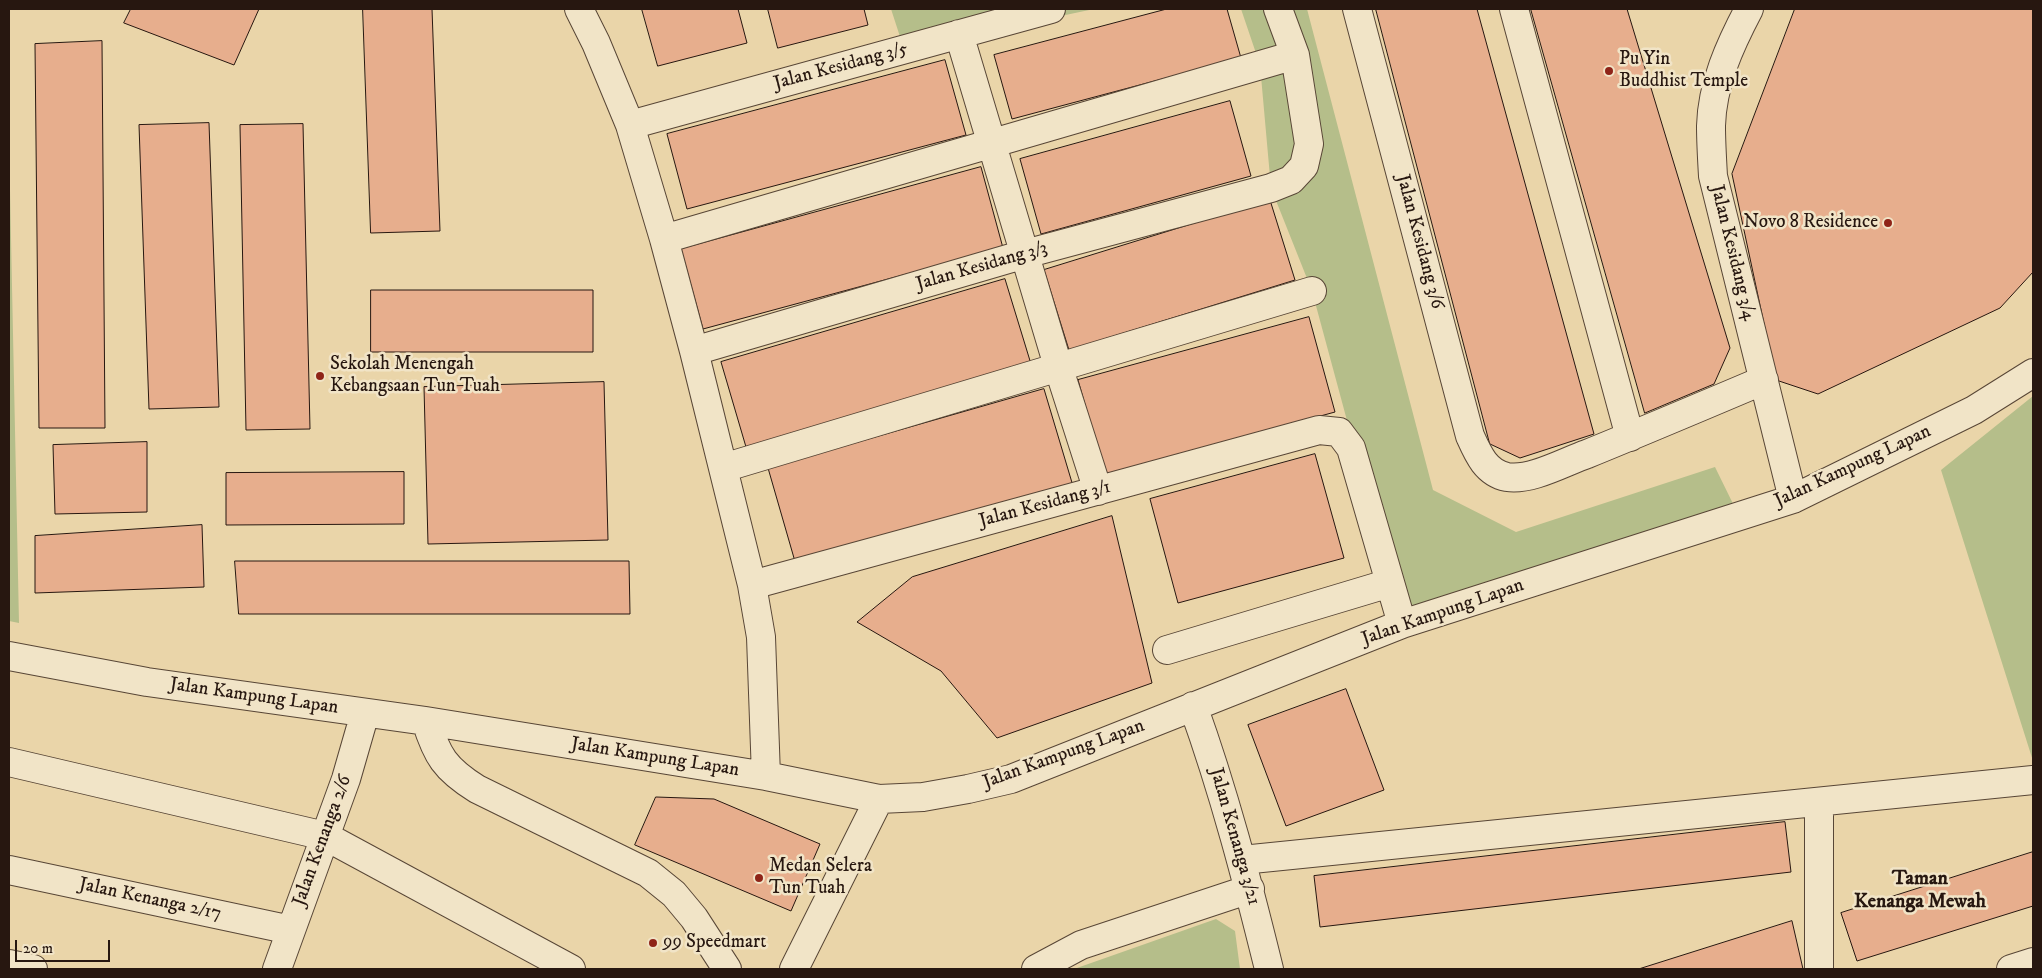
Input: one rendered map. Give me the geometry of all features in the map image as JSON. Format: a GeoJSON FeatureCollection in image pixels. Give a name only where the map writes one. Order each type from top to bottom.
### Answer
{"type":"FeatureCollection","features":[{"type":"Feature","properties":{"kind":"street"},"geometry":{"type":"LineString","coordinates":[[579,9],[596,43],[630,125],[664,239],[694,350],[752,585],[761,638],[766,776]]}},
{"type":"Feature","properties":{"kind":"street","name":"Jalan Kesidang 3/5"},"geometry":{"type":"LineString","coordinates":[[630,125],[1051,9]]}},
{"type":"Feature","properties":{"kind":"street","name":"Jalan Kesidang 3/3"},"geometry":{"type":"LineString","coordinates":[[694,350],[1025,254],[1271,188],[1290,180],[1304,166],[1309,144],[1295,55],[1278,9]]}},
{"type":"Feature","properties":{"kind":"street","name":"Jalan Kesidang 3/6"},"geometry":{"type":"LineString","coordinates":[[1358,9],[1470,436],[1478,455],[1491,471],[1507,477],[1528,476],[1630,437]]}},
{"type":"Feature","properties":{"kind":"street"},"geometry":{"type":"LineString","coordinates":[[1514,9],[1630,437],[1764,380]]}},
{"type":"Feature","properties":{"kind":"street","name":"Jalan Kesidang 3/4"},"geometry":{"type":"LineString","coordinates":[[1749,9],[1736,34],[1718,78],[1711,124],[1713,176],[1793,499]]}},
{"type":"Feature","properties":{"kind":"street"},"geometry":{"type":"LineString","coordinates":[[959,34],[1058,366],[1098,491]]}},
{"type":"Feature","properties":{"kind":"street"},"geometry":{"type":"LineString","coordinates":[[664,239],[1295,55]]}},
{"type":"Feature","properties":{"kind":"street"},"geometry":{"type":"LineString","coordinates":[[723,468],[1312,291]]}},
{"type":"Feature","properties":{"kind":"street","name":"Jalan Kampung Lapan"},"geometry":{"type":"LineString","coordinates":[[9,656],[147,682],[426,721],[766,776],[878,799],[923,796],[968,789],[1011,779],[1402,624],[1793,499],[1974,410],[2033,373]]}},
{"type":"Feature","properties":{"kind":"street","name":"Jalan Kesidang 3/1"},"geometry":{"type":"LineString","coordinates":[[752,585],[1319,430],[1339,432],[1351,448],[1390,582]]}},
{"type":"Feature","properties":{"kind":"street"},"geometry":{"type":"LineString","coordinates":[[1167,650],[1390,582],[1402,624]]}},
{"type":"Feature","properties":{"kind":"street","name":"Jalan Kenanga 3/21"},"geometry":{"type":"LineString","coordinates":[[1193,706],[1215,768],[1242,860],[1269,969]]}},
{"type":"Feature","properties":{"kind":"street","name":"Jalan Kenanga 2/6"},"geometry":{"type":"LineString","coordinates":[[277,969],[346,779],[365,712]]}},
{"type":"Feature","properties":{"kind":"street"},"geometry":{"type":"LineString","coordinates":[[426,721],[432,743],[443,761],[456,776],[477,789],[648,873],[674,894],[694,918],[727,969]]}},
{"type":"Feature","properties":{"kind":"street"},"geometry":{"type":"LineString","coordinates":[[9,762],[325,836],[572,969]]}},
{"type":"Feature","properties":{"kind":"street"},"geometry":{"type":"LineString","coordinates":[[1242,860],[2033,780]]}},
{"type":"Feature","properties":{"kind":"street"},"geometry":{"type":"LineString","coordinates":[[794,969],[878,799]]}},
{"type":"Feature","properties":{"kind":"street"},"geometry":{"type":"LineString","coordinates":[[1819,969],[1820,802]]}},
{"type":"Feature","properties":{"kind":"street","name":"Jalan Kenanga 2/17"},"geometry":{"type":"LineString","coordinates":[[9,870],[291,930]]}},
{"type":"Feature","properties":{"kind":"street"},"geometry":{"type":"LineString","coordinates":[[1036,969],[1080,944],[1250,889]]}},
{"type":"Feature","properties":{"kind":"street"},"geometry":{"type":"LineString","coordinates":[[2011,969],[2033,962]]}},
{"type":"Feature","properties":{"kind":"street"},"geometry":{"type":"LineString","coordinates":[[9,964],[33,969]]}},
{"type":"Feature","properties":{"kind":"green space"},"geometry":{"type":"Polygon","coordinates":[[[891,9],[1094,9],[904,49],[891,9]]]}},
{"type":"Feature","properties":{"kind":"green space"},"geometry":{"type":"Polygon","coordinates":[[[1241,9],[1307,9],[1433,490],[1516,532],[1715,467],[1739,516],[1402,624],[1312,291],[1271,188],[1260,65],[1241,9]]]}},
{"type":"Feature","properties":{"kind":"green space"},"geometry":{"type":"Polygon","coordinates":[[[9,141],[19,623],[9,621],[9,141]]]}},
{"type":"Feature","properties":{"kind":"green space"},"geometry":{"type":"Polygon","coordinates":[[[2033,396],[2033,761],[1941,470],[2033,396]]]}},
{"type":"Feature","properties":{"kind":"green space"},"geometry":{"type":"Polygon","coordinates":[[[1216,919],[1235,931],[1240,969],[1074,969],[1216,919]]]}},
{"type":"Feature","properties":{"kind":"building"},"geometry":{"type":"Polygon","coordinates":[[[131,9],[259,9],[234,65],[124,23],[131,9]]]}},
{"type":"Feature","properties":{"kind":"building"},"geometry":{"type":"Polygon","coordinates":[[[363,9],[432,9],[440,231],[371,233],[363,9]]]}},
{"type":"Feature","properties":{"kind":"building"},"geometry":{"type":"Polygon","coordinates":[[[642,9],[738,9],[747,43],[658,66],[642,9]]]}},
{"type":"Feature","properties":{"kind":"building"},"geometry":{"type":"Polygon","coordinates":[[[768,9],[864,9],[868,25],[778,48],[768,9]]]}},
{"type":"Feature","properties":{"kind":"building"},"geometry":{"type":"Polygon","coordinates":[[[1167,9],[1227,9],[1241,58],[1012,119],[994,55],[1167,9]]]}},
{"type":"Feature","properties":{"kind":"building"},"geometry":{"type":"Polygon","coordinates":[[[1376,9],[1477,9],[1594,434],[1520,458],[1490,444],[1376,9]]]}},
{"type":"Feature","properties":{"kind":"building"},"geometry":{"type":"Polygon","coordinates":[[[1531,9],[1627,9],[1730,348],[1714,384],[1645,413],[1531,9]]]}},
{"type":"Feature","properties":{"kind":"building","name":"Novo 8 Residence"},"geometry":{"type":"Polygon","coordinates":[[[1795,9],[2033,9],[2033,272],[2000,308],[1818,394],[1776,380],[1732,174],[1795,9]]]}},
{"type":"Feature","properties":{"kind":"building"},"geometry":{"type":"Polygon","coordinates":[[[102,41],[105,428],[39,428],[35,44],[102,41]]]}},
{"type":"Feature","properties":{"kind":"building"},"geometry":{"type":"Polygon","coordinates":[[[945,60],[966,135],[687,209],[667,134],[945,60]]]}},
{"type":"Feature","properties":{"kind":"building"},"geometry":{"type":"Polygon","coordinates":[[[1230,101],[1251,176],[1041,234],[1020,159],[1230,101]]]}},
{"type":"Feature","properties":{"kind":"building"},"geometry":{"type":"Polygon","coordinates":[[[209,123],[219,407],[149,409],[139,125],[209,123]]]}},
{"type":"Feature","properties":{"kind":"building"},"geometry":{"type":"Polygon","coordinates":[[[303,124],[310,429],[246,430],[240,125],[303,124]]]}},
{"type":"Feature","properties":{"kind":"building"},"geometry":{"type":"Polygon","coordinates":[[[981,167],[1003,248],[703,329],[681,249],[981,167]]]}},
{"type":"Feature","properties":{"kind":"building"},"geometry":{"type":"Polygon","coordinates":[[[1270,200],[1295,280],[1069,350],[1044,270],[1270,200]]]}},
{"type":"Feature","properties":{"kind":"building"},"geometry":{"type":"Polygon","coordinates":[[[1005,279],[1031,364],[746,447],[721,362],[1005,279]]]}},
{"type":"Feature","properties":{"kind":"building"},"geometry":{"type":"Polygon","coordinates":[[[371,290],[593,290],[593,352],[371,352],[371,290]]]}},
{"type":"Feature","properties":{"kind":"building"},"geometry":{"type":"Polygon","coordinates":[[[1309,317],[1335,412],[1105,475],[1078,380],[1309,317]]]}},
{"type":"Feature","properties":{"kind":"building"},"geometry":{"type":"Polygon","coordinates":[[[604,382],[608,540],[428,544],[424,387],[604,382]]]}},
{"type":"Feature","properties":{"kind":"building"},"geometry":{"type":"Polygon","coordinates":[[[1044,389],[1073,486],[796,565],[768,468],[1044,389]]]}},
{"type":"Feature","properties":{"kind":"building"},"geometry":{"type":"Polygon","coordinates":[[[147,442],[147,512],[55,514],[53,445],[147,442]]]}},
{"type":"Feature","properties":{"kind":"building"},"geometry":{"type":"Polygon","coordinates":[[[1315,454],[1344,558],[1178,603],[1150,499],[1315,454]]]}},
{"type":"Feature","properties":{"kind":"building"},"geometry":{"type":"Polygon","coordinates":[[[404,472],[404,524],[226,525],[226,473],[404,472]]]}},
{"type":"Feature","properties":{"kind":"building"},"geometry":{"type":"Polygon","coordinates":[[[1112,516],[1152,683],[997,738],[941,671],[857,622],[912,577],[1112,516]]]}},
{"type":"Feature","properties":{"kind":"building"},"geometry":{"type":"Polygon","coordinates":[[[202,525],[204,587],[35,593],[35,536],[202,525]]]}},
{"type":"Feature","properties":{"kind":"building"},"geometry":{"type":"Polygon","coordinates":[[[235,561],[629,561],[630,614],[239,614],[235,561]]]}},
{"type":"Feature","properties":{"kind":"building"},"geometry":{"type":"Polygon","coordinates":[[[1346,689],[1384,790],[1286,826],[1248,725],[1346,689]]]}},
{"type":"Feature","properties":{"kind":"building","name":"Medan Selera Tun Tuah"},"geometry":{"type":"Polygon","coordinates":[[[656,797],[714,799],[820,844],[791,911],[635,845],[656,797]]]}},
{"type":"Feature","properties":{"kind":"building"},"geometry":{"type":"Polygon","coordinates":[[[1785,822],[1791,872],[1320,927],[1314,876],[1785,822]]]}},
{"type":"Feature","properties":{"kind":"building"},"geometry":{"type":"Polygon","coordinates":[[[2033,852],[2033,906],[1857,961],[1841,913],[2033,852]]]}},
{"type":"Feature","properties":{"kind":"building"},"geometry":{"type":"Polygon","coordinates":[[[1792,921],[1803,969],[1639,969],[1792,921]]]}},
{"type":"Feature","properties":{"kind":"place","name":"Pu Yin Buddhist Temple"},"geometry":{"type":"Point","coordinates":[1609,71]}},
{"type":"Feature","properties":{"kind":"place","name":"Novo 8 Residence"},"geometry":{"type":"Point","coordinates":[1888,223]}},
{"type":"Feature","properties":{"kind":"place","name":"Sekolah Menengah Kebangsaan Tun Tuah"},"geometry":{"type":"Point","coordinates":[320,376]}},
{"type":"Feature","properties":{"kind":"place","name":"Medan Selera Tun Tuah"},"geometry":{"type":"Point","coordinates":[759,878]}},
{"type":"Feature","properties":{"kind":"place","name":"99 Speedmart"},"geometry":{"type":"Point","coordinates":[653,943]}},
{"type":"Feature","properties":{"kind":"district","name":"Taman Kenanga Mewah"},"geometry":{"type":"Point","coordinates":[1920,892]}}]}
